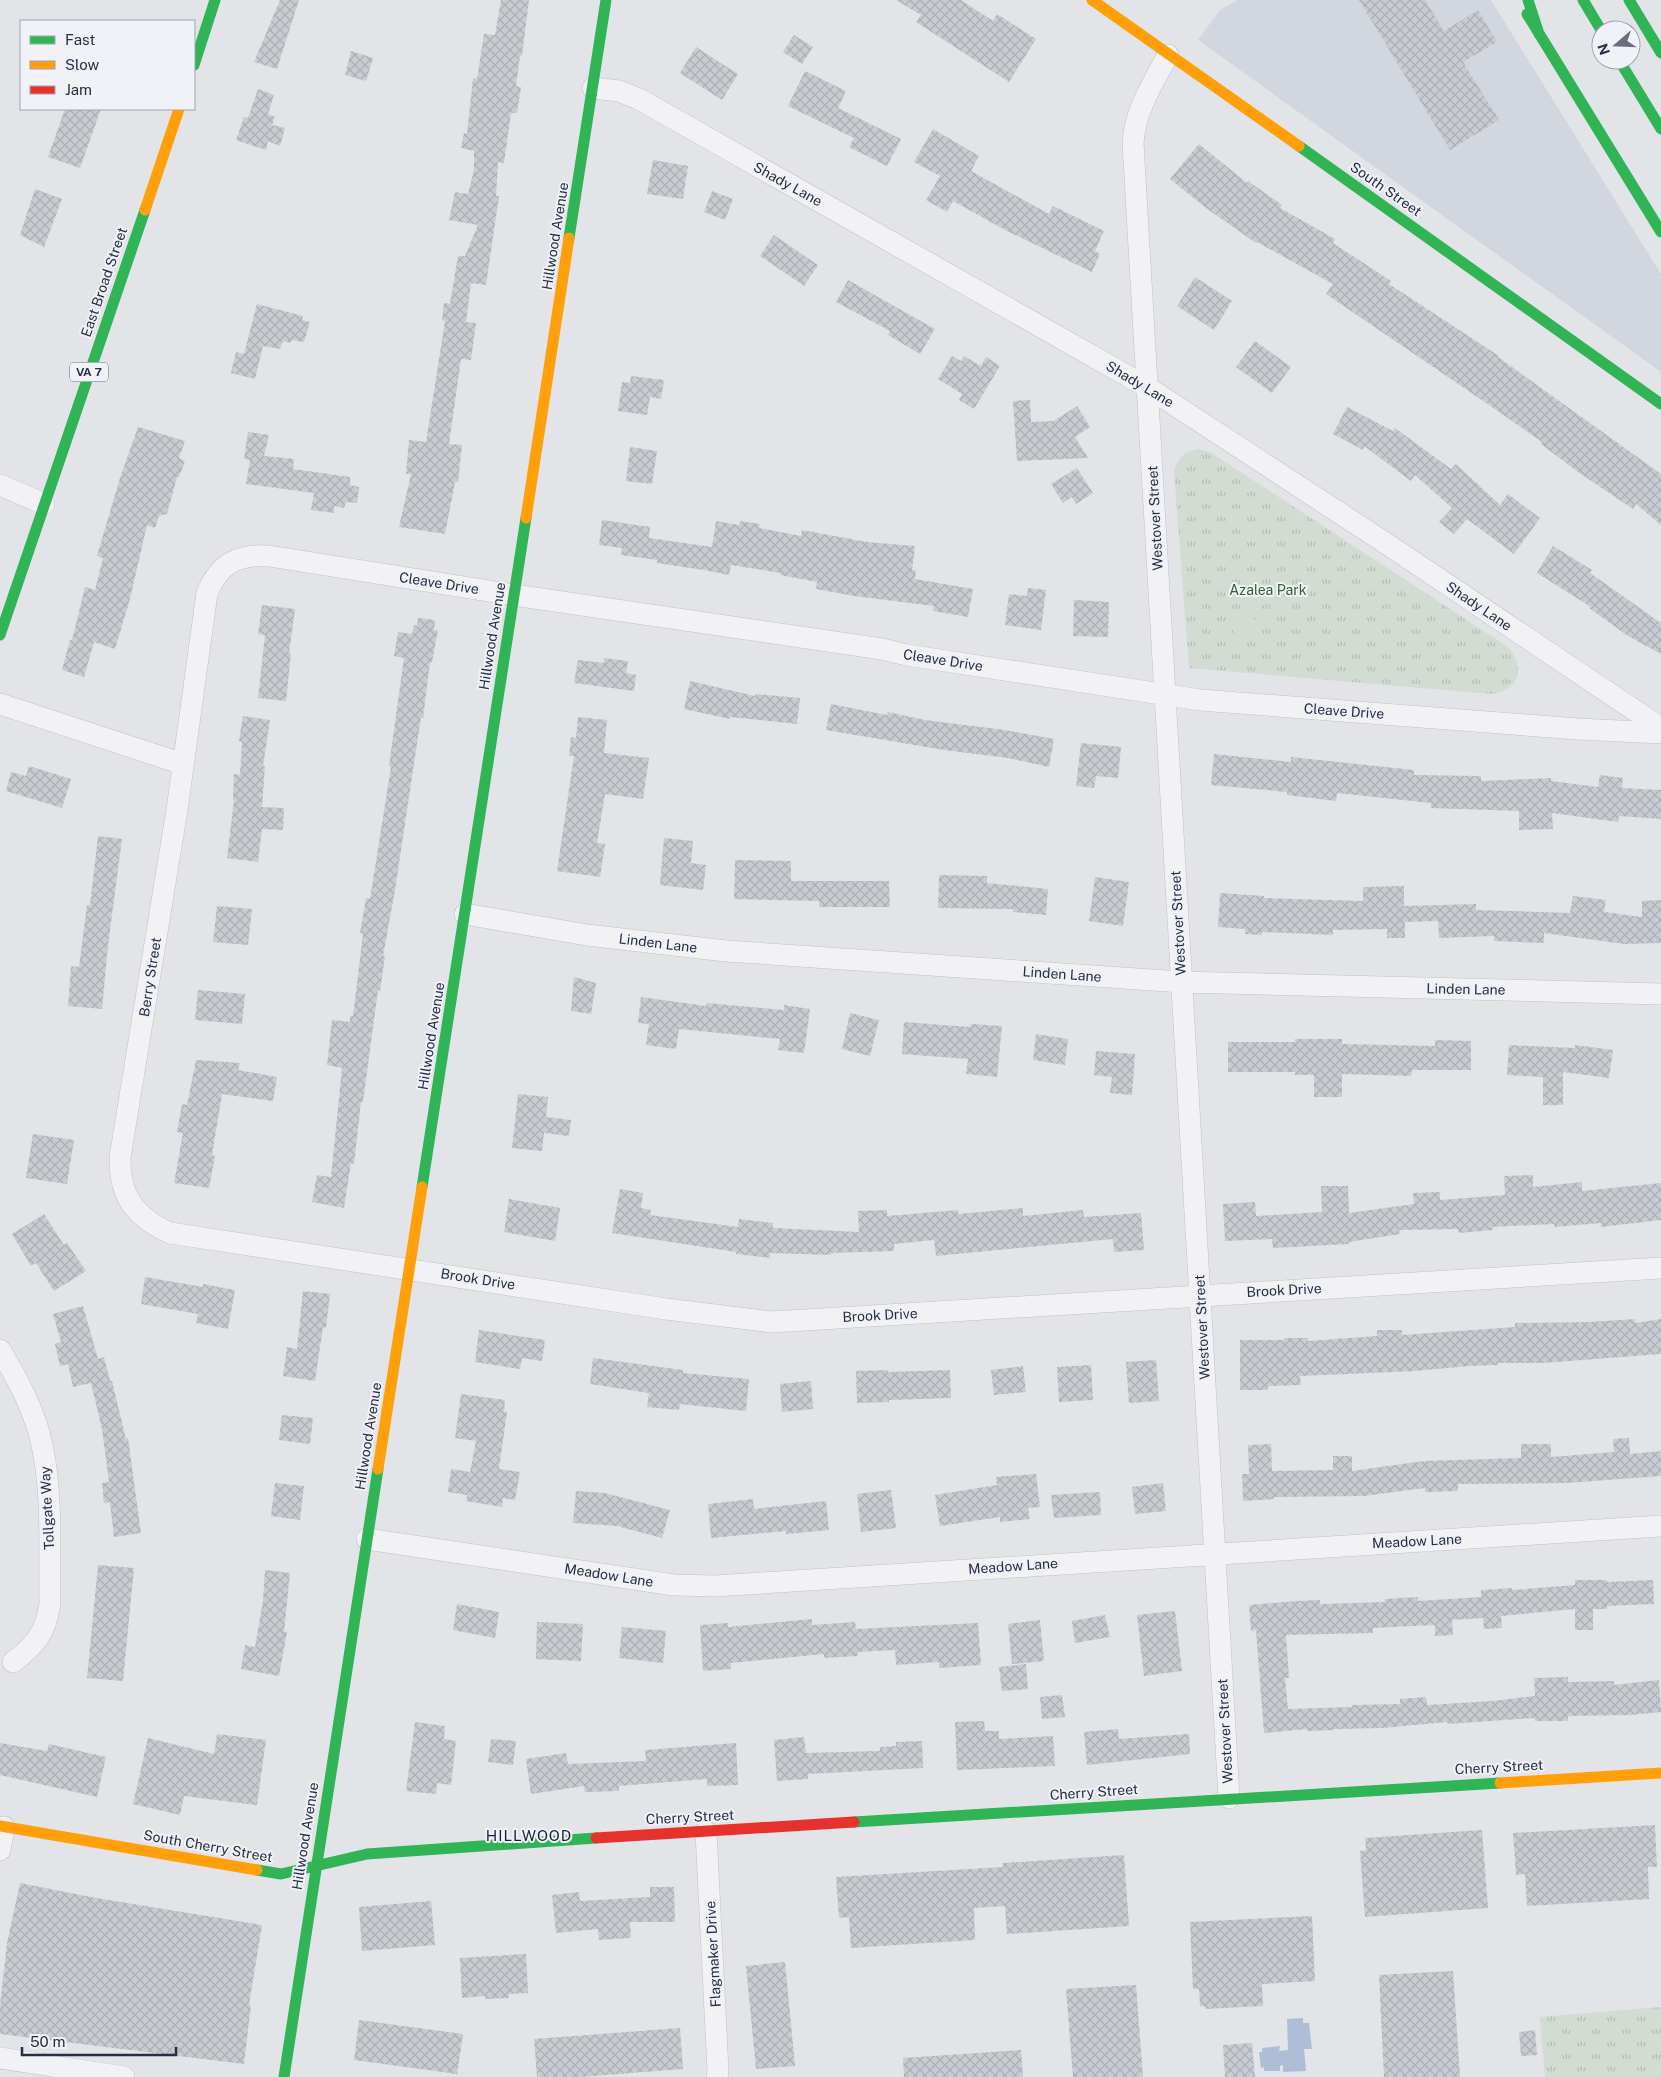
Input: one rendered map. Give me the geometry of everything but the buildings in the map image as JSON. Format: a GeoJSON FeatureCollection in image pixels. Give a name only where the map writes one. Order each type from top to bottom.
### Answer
{"type":"FeatureCollection","features":[{"type":"Feature","properties":{"kind":"main road"},"geometry":{"type":"LineString","coordinates":[[195,62],[215,0]]}},
{"type":"Feature","properties":{"kind":"main road","name":"Hillwood Avenue"},"geometry":{"type":"LineString","coordinates":[[284,2077],[315,1867],[410,1268],[606,0]]}},
{"type":"Feature","properties":{"kind":"main road","name":"South Street"},"geometry":{"type":"LineString","coordinates":[[1092,0],[1661,404]]}},
{"type":"Feature","properties":{"kind":"main road"},"geometry":{"type":"LineString","coordinates":[[1519,0],[1661,232]]}},
{"type":"Feature","properties":{"kind":"main road"},"geometry":{"type":"LineString","coordinates":[[1528,0],[1539,34]]}},
{"type":"Feature","properties":{"kind":"main road"},"geometry":{"type":"LineString","coordinates":[[1583,0],[1595,20]]}},
{"type":"Feature","properties":{"kind":"main road"},"geometry":{"type":"LineString","coordinates":[[1630,0],[1661,53]]}},
{"type":"Feature","properties":{"kind":"main road"},"geometry":{"type":"LineString","coordinates":[[1625,70],[1661,129]]}},
{"type":"Feature","properties":{"kind":"main road","name":"East Broad Street"},"geometry":{"type":"LineString","coordinates":[[0,636],[179,110]]}},
{"type":"Feature","properties":{"kind":"main road","name":"Cherry Street"},"geometry":{"type":"LineString","coordinates":[[530,1842],[1661,1773]]}},
{"type":"Feature","properties":{"kind":"main road","name":"South Cherry Street"},"geometry":{"type":"LineString","coordinates":[[2,1826],[281,1874],[367,1854],[530,1842]]}},
{"type":"Feature","properties":{"kind":"street","name":"Westover Street"},"geometry":{"type":"LineString","coordinates":[[1168,55],[1140,106],[1134,127],[1133,143],[1229,1798]]}},
{"type":"Feature","properties":{"kind":"street","name":"Shady Lane"},"geometry":{"type":"LineString","coordinates":[[593,88],[619,91],[639,99],[1147,387],[1382,540],[1661,728]]}},
{"type":"Feature","properties":{"kind":"street"},"geometry":{"type":"LineString","coordinates":[[0,485],[44,504]]}},
{"type":"Feature","properties":{"kind":"street","name":"Cleave Drive"},"geometry":{"type":"LineString","coordinates":[[230,563],[237,558],[253,555],[269,556],[514,595],[872,647],[906,655],[1200,700],[1578,729],[1661,733]]}},
{"type":"Feature","properties":{"kind":"street","name":"Berry Street"},"geometry":{"type":"LineString","coordinates":[[124,1189],[120,1172],[120,1157],[184,764],[207,593],[213,578],[224,566],[230,563]]}},
{"type":"Feature","properties":{"kind":"street"},"geometry":{"type":"LineString","coordinates":[[0,704],[184,764]]}},
{"type":"Feature","properties":{"kind":"street","name":"Linden Lane"},"geometry":{"type":"LineString","coordinates":[[465,914],[587,935],[726,951],[1182,982],[1661,994]]}},
{"type":"Feature","properties":{"kind":"street","name":"Brook Drive"},"geometry":{"type":"LineString","coordinates":[[124,1189],[128,1199],[139,1214],[154,1225],[170,1233],[410,1268],[666,1309],[772,1322],[1661,1268]]}},
{"type":"Feature","properties":{"kind":"street","name":"Tollgate Way"},"geometry":{"type":"LineString","coordinates":[[0,1350],[19,1382],[31,1409],[42,1444],[48,1480],[50,1603],[48,1617],[41,1634],[31,1649],[13,1662]]}},
{"type":"Feature","properties":{"kind":"street","name":"Meadow Lane"},"geometry":{"type":"LineString","coordinates":[[367,1539],[674,1585],[715,1586],[1661,1526]]}},
{"type":"Feature","properties":{"kind":"street"},"geometry":{"type":"LineString","coordinates":[[0,1850],[2,1826]]}},
{"type":"Feature","properties":{"kind":"street","name":"Flagmaker Drive"},"geometry":{"type":"LineString","coordinates":[[706,1832],[717,2077]]}},
{"type":"Feature","properties":{"kind":"street"},"geometry":{"type":"LineString","coordinates":[[0,2058],[124,2077]]}},
{"type":"Feature","properties":{"kind":"shaded area"},"geometry":{"type":"Polygon","coordinates":[[[1238,0],[1491,0],[1661,274],[1661,372],[1198,40],[1220,10],[1238,0]]]}},
{"type":"Feature","properties":{"kind":"green space","name":"Azalea Park"},"geometry":{"type":"Polygon","coordinates":[[[1198,449],[1210,452],[1508,647],[1517,663],[1518,670],[1514,682],[1502,691],[1492,694],[1189,668],[1174,471],[1183,456],[1198,449]]]}},
{"type":"Feature","properties":{"kind":"green space"},"geometry":{"type":"Polygon","coordinates":[[[1247,611],[1254,614],[1256,637],[1245,640],[1234,638],[1232,615],[1247,611]]]}},
{"type":"Feature","properties":{"kind":"green space"},"geometry":{"type":"Polygon","coordinates":[[[1661,2007],[1661,2077],[1545,2077],[1540,2017],[1661,2007]]]}},
{"type":"Feature","properties":{"kind":"water"},"geometry":{"type":"Polygon","coordinates":[[[1303,2018],[1303,2023],[1309,2023],[1312,2049],[1304,2049],[1306,2071],[1283,2072],[1283,2065],[1280,2066],[1280,2071],[1264,2071],[1264,2067],[1261,2068],[1259,2052],[1262,2052],[1262,2048],[1280,2046],[1279,2051],[1288,2050],[1287,2019],[1303,2018]]]}},
{"type":"Feature","properties":{"kind":"traffic: fast"},"geometry":{"type":"LineString","coordinates":[[195,62],[215,0]]}},
{"type":"Feature","properties":{"kind":"traffic: fast"},"geometry":{"type":"LineString","coordinates":[[569,238],[606,0]]}},
{"type":"Feature","properties":{"kind":"traffic: fast"},"geometry":{"type":"LineString","coordinates":[[1528,0],[1539,34]]}},
{"type":"Feature","properties":{"kind":"traffic: fast"},"geometry":{"type":"LineString","coordinates":[[1583,0],[1595,20]]}},
{"type":"Feature","properties":{"kind":"traffic: fast"},"geometry":{"type":"LineString","coordinates":[[1629,0],[1661,53]]}},
{"type":"Feature","properties":{"kind":"traffic: fast"},"geometry":{"type":"LineString","coordinates":[[1527,14],[1661,232]]}},
{"type":"Feature","properties":{"kind":"traffic: fast"},"geometry":{"type":"LineString","coordinates":[[1625,70],[1661,129]]}},
{"type":"Feature","properties":{"kind":"traffic: fast"},"geometry":{"type":"LineString","coordinates":[[1299,146],[1661,404]]}},
{"type":"Feature","properties":{"kind":"traffic: fast"},"geometry":{"type":"LineString","coordinates":[[0,635],[145,210]]}},
{"type":"Feature","properties":{"kind":"traffic: fast"},"geometry":{"type":"LineString","coordinates":[[422,1187],[526,518]]}},
{"type":"Feature","properties":{"kind":"traffic: fast"},"geometry":{"type":"LineString","coordinates":[[284,2077],[378,1469]]}},
{"type":"Feature","properties":{"kind":"traffic: fast"},"geometry":{"type":"LineString","coordinates":[[854,1822],[1500,1783]]}},
{"type":"Feature","properties":{"kind":"traffic: fast"},"geometry":{"type":"LineString","coordinates":[[257,1870],[281,1874],[367,1854],[596,1838]]}},
{"type":"Feature","properties":{"kind":"traffic: slow"},"geometry":{"type":"LineString","coordinates":[[1092,0],[1299,146]]}},
{"type":"Feature","properties":{"kind":"traffic: slow"},"geometry":{"type":"LineString","coordinates":[[145,210],[179,110]]}},
{"type":"Feature","properties":{"kind":"traffic: slow"},"geometry":{"type":"LineString","coordinates":[[526,518],[569,238]]}},
{"type":"Feature","properties":{"kind":"traffic: slow"},"geometry":{"type":"LineString","coordinates":[[378,1469],[422,1187]]}},
{"type":"Feature","properties":{"kind":"traffic: slow"},"geometry":{"type":"LineString","coordinates":[[1500,1783],[1661,1773]]}},
{"type":"Feature","properties":{"kind":"traffic: slow"},"geometry":{"type":"LineString","coordinates":[[0,1826],[257,1870]]}},
{"type":"Feature","properties":{"kind":"traffic: jam"},"geometry":{"type":"LineString","coordinates":[[596,1838],[854,1822]]}},
{"type":"Feature","properties":{"kind":"district","name":"HILLWOOD"},"geometry":{"type":"Point","coordinates":[529,1835]}}]}
